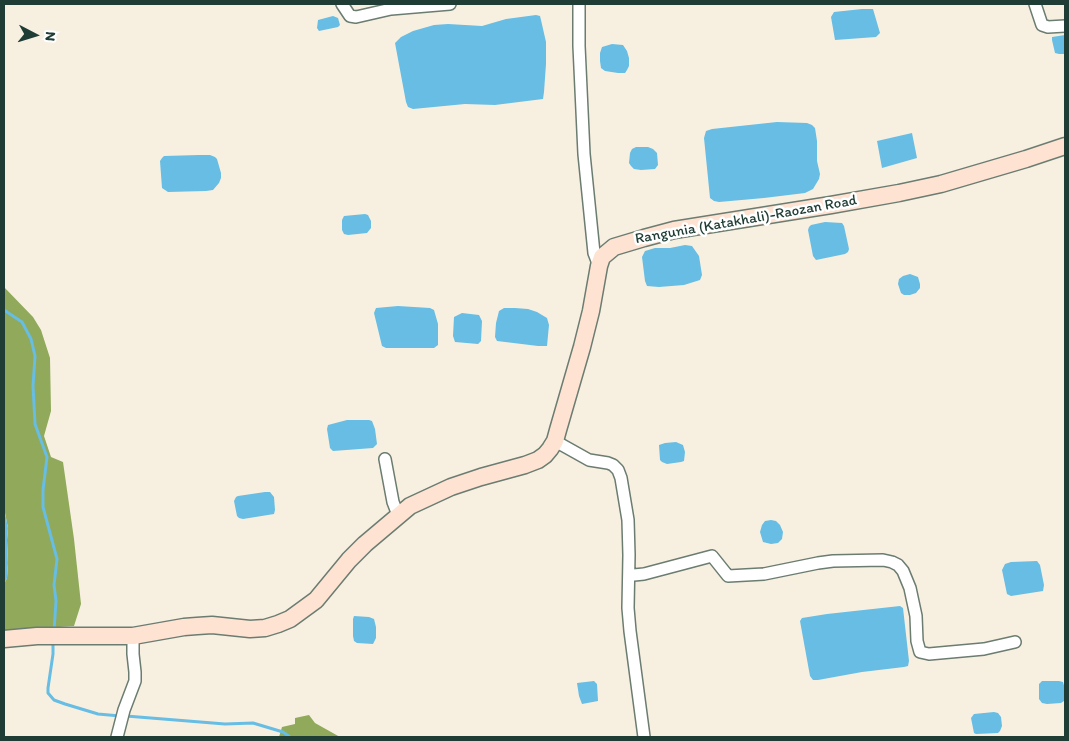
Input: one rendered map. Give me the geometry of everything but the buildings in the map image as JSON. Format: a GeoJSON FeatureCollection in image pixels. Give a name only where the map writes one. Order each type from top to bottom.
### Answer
{"type":"FeatureCollection","features":[{"type":"Feature","properties":{"kind":"main road","name":"Rangunia (Katakhali)-Raozan Road"},"geometry":{"type":"LineString","coordinates":[[4,639],[46,636],[133,636],[184,627],[212,625],[250,629],[265,628],[290,619],[316,600],[349,560],[365,544],[410,506],[451,487],[525,466],[546,455],[555,441],[567,402],[588,320],[599,266],[602,257],[614,247],[644,238],[699,226],[831,205],[941,184],[1065,146]]}},
{"type":"Feature","properties":{"kind":"street"},"geometry":{"type":"LineString","coordinates":[[342,4],[350,16],[356,17],[383,11],[450,4]]}},
{"type":"Feature","properties":{"kind":"street"},"geometry":{"type":"LineString","coordinates":[[579,4],[583,145],[594,253],[599,266]]}},
{"type":"Feature","properties":{"kind":"street"},"geometry":{"type":"LineString","coordinates":[[1035,4],[1042,25],[1048,27],[1065,26]]}},
{"type":"Feature","properties":{"kind":"street"},"geometry":{"type":"LineString","coordinates":[[555,441],[589,460],[608,462],[618,470],[621,478],[628,520],[628,608],[630,631],[644,737]]}},
{"type":"Feature","properties":{"kind":"street"},"geometry":{"type":"LineString","coordinates":[[385,458],[393,502],[398,515]]}},
{"type":"Feature","properties":{"kind":"street"},"geometry":{"type":"LineString","coordinates":[[629,574],[644,574],[712,556],[728,576],[764,574],[833,561],[883,560],[898,565],[903,571],[910,588],[916,616],[917,641],[920,652],[929,654],[984,649],[1015,642]]}},
{"type":"Feature","properties":{"kind":"street"},"geometry":{"type":"LineString","coordinates":[[117,737],[124,710],[135,681],[133,636]]}},
{"type":"Feature","properties":{"kind":"green space"},"geometry":{"type":"Polygon","coordinates":[[[4,287],[33,317],[41,330],[50,358],[51,411],[44,436],[51,457],[63,462],[81,604],[74,626],[4,633],[4,584],[7,578],[8,528],[4,508],[4,287]]]}},
{"type":"Feature","properties":{"kind":"green space"},"geometry":{"type":"Polygon","coordinates":[[[309,715],[315,723],[340,737],[279,737],[282,727],[295,724],[295,718],[309,715]]]}},
{"type":"Feature","properties":{"kind":"water"},"geometry":{"type":"Polygon","coordinates":[[[873,9],[880,33],[876,37],[835,40],[831,17],[834,12],[873,9]]]}},
{"type":"Feature","properties":{"kind":"water"},"geometry":{"type":"Polygon","coordinates":[[[333,16],[338,18],[340,25],[319,31],[317,28],[318,20],[333,16]]]}},
{"type":"Feature","properties":{"kind":"water"},"geometry":{"type":"Polygon","coordinates":[[[540,16],[546,42],[543,99],[495,105],[465,104],[413,109],[408,107],[395,43],[401,37],[413,31],[434,25],[482,26],[506,19],[540,16]]]}},
{"type":"Feature","properties":{"kind":"water"},"geometry":{"type":"Polygon","coordinates":[[[1065,35],[1065,54],[1055,53],[1052,37],[1065,35]]]}},
{"type":"Feature","properties":{"kind":"water"},"geometry":{"type":"Polygon","coordinates":[[[612,44],[623,45],[627,51],[629,66],[625,73],[605,71],[601,68],[600,53],[602,47],[612,44]]]}},
{"type":"Feature","properties":{"kind":"water"},"geometry":{"type":"Polygon","coordinates":[[[777,122],[807,123],[815,128],[817,161],[820,174],[813,189],[805,193],[719,202],[710,198],[704,138],[706,131],[777,122]]]}},
{"type":"Feature","properties":{"kind":"water"},"geometry":{"type":"Polygon","coordinates":[[[912,133],[917,158],[882,168],[877,141],[912,133]]]}},
{"type":"Feature","properties":{"kind":"water"},"geometry":{"type":"Polygon","coordinates":[[[636,147],[648,147],[657,153],[658,165],[655,169],[641,170],[634,169],[631,166],[629,163],[630,153],[636,147]]]}},
{"type":"Feature","properties":{"kind":"water"},"geometry":{"type":"Polygon","coordinates":[[[210,155],[217,159],[221,173],[219,183],[213,190],[168,192],[162,188],[160,161],[164,156],[210,155]]]}},
{"type":"Feature","properties":{"kind":"water"},"geometry":{"type":"Polygon","coordinates":[[[368,215],[371,221],[371,228],[367,233],[344,234],[342,220],[344,216],[368,215]]]}},
{"type":"Feature","properties":{"kind":"water"},"geometry":{"type":"Polygon","coordinates":[[[825,222],[842,223],[849,249],[845,254],[816,260],[813,256],[808,230],[811,225],[825,222]]]}},
{"type":"Feature","properties":{"kind":"water"},"geometry":{"type":"Polygon","coordinates":[[[685,245],[692,246],[699,256],[702,275],[700,280],[684,285],[647,286],[642,257],[645,251],[685,245]]]}},
{"type":"Feature","properties":{"kind":"water"},"geometry":{"type":"Polygon","coordinates":[[[910,274],[918,277],[920,288],[916,293],[904,295],[901,293],[898,284],[899,279],[910,274]]]}},
{"type":"Feature","properties":{"kind":"water"},"geometry":{"type":"Polygon","coordinates":[[[398,306],[430,308],[434,310],[438,324],[438,345],[434,348],[386,348],[382,346],[374,313],[376,308],[398,306]]]}},
{"type":"Feature","properties":{"kind":"water"},"geometry":{"type":"Polygon","coordinates":[[[504,308],[528,309],[547,318],[549,325],[547,346],[497,341],[495,337],[496,323],[499,311],[504,308]]]}},
{"type":"Feature","properties":{"kind":"water"},"geometry":{"type":"Polygon","coordinates":[[[462,313],[479,315],[482,321],[481,341],[478,344],[455,342],[453,336],[454,317],[462,313]]]}},
{"type":"Feature","properties":{"kind":"water"},"geometry":{"type":"Polygon","coordinates":[[[347,420],[372,421],[377,444],[373,448],[333,451],[330,448],[328,425],[347,420]]]}},
{"type":"Feature","properties":{"kind":"water"},"geometry":{"type":"Polygon","coordinates":[[[676,442],[683,445],[685,452],[684,461],[667,464],[662,462],[660,460],[659,445],[676,442]]]}},
{"type":"Feature","properties":{"kind":"water"},"geometry":{"type":"Polygon","coordinates":[[[270,492],[274,497],[274,514],[243,519],[237,516],[234,501],[236,497],[270,492]]]}},
{"type":"Feature","properties":{"kind":"water"},"geometry":{"type":"Polygon","coordinates":[[[4,508],[8,528],[8,563],[7,578],[4,584],[4,508]]]}},
{"type":"Feature","properties":{"kind":"water"},"geometry":{"type":"Polygon","coordinates":[[[765,521],[776,521],[780,525],[783,532],[782,539],[778,543],[763,542],[760,532],[762,525],[765,521]]]}},
{"type":"Feature","properties":{"kind":"water"},"geometry":{"type":"Polygon","coordinates":[[[1037,561],[1040,565],[1044,585],[1043,591],[1011,596],[1007,594],[1002,570],[1005,564],[1037,561]]]}},
{"type":"Feature","properties":{"kind":"water"},"geometry":{"type":"Polygon","coordinates":[[[900,606],[903,608],[908,666],[813,680],[810,676],[800,621],[802,618],[900,606]]]}},
{"type":"Feature","properties":{"kind":"water"},"geometry":{"type":"Polygon","coordinates":[[[354,616],[374,619],[376,638],[373,644],[357,643],[354,641],[354,616]]]}},
{"type":"Feature","properties":{"kind":"water"},"geometry":{"type":"Polygon","coordinates":[[[594,681],[597,684],[598,701],[582,704],[577,683],[594,681]]]}},
{"type":"Feature","properties":{"kind":"water"},"geometry":{"type":"Polygon","coordinates":[[[1042,681],[1063,682],[1065,689],[1064,701],[1061,703],[1042,703],[1039,699],[1039,684],[1042,681]]]}},
{"type":"Feature","properties":{"kind":"water"},"geometry":{"type":"Polygon","coordinates":[[[998,713],[1001,717],[1002,726],[1000,731],[998,733],[974,733],[971,718],[974,714],[998,713]]]}},
{"type":"Feature","properties":{"kind":"waterway"},"geometry":{"type":"LineString","coordinates":[[4,310],[22,322],[31,339],[35,356],[33,386],[35,424],[47,457],[43,507],[57,559],[54,585],[56,601],[54,631]]}},
{"type":"Feature","properties":{"kind":"waterway"},"geometry":{"type":"LineString","coordinates":[[53,642],[48,693],[54,700],[98,714],[120,716]]}},
{"type":"Feature","properties":{"kind":"waterway"},"geometry":{"type":"LineString","coordinates":[[126,716],[225,724],[253,723],[283,732],[290,737]]}}]}
